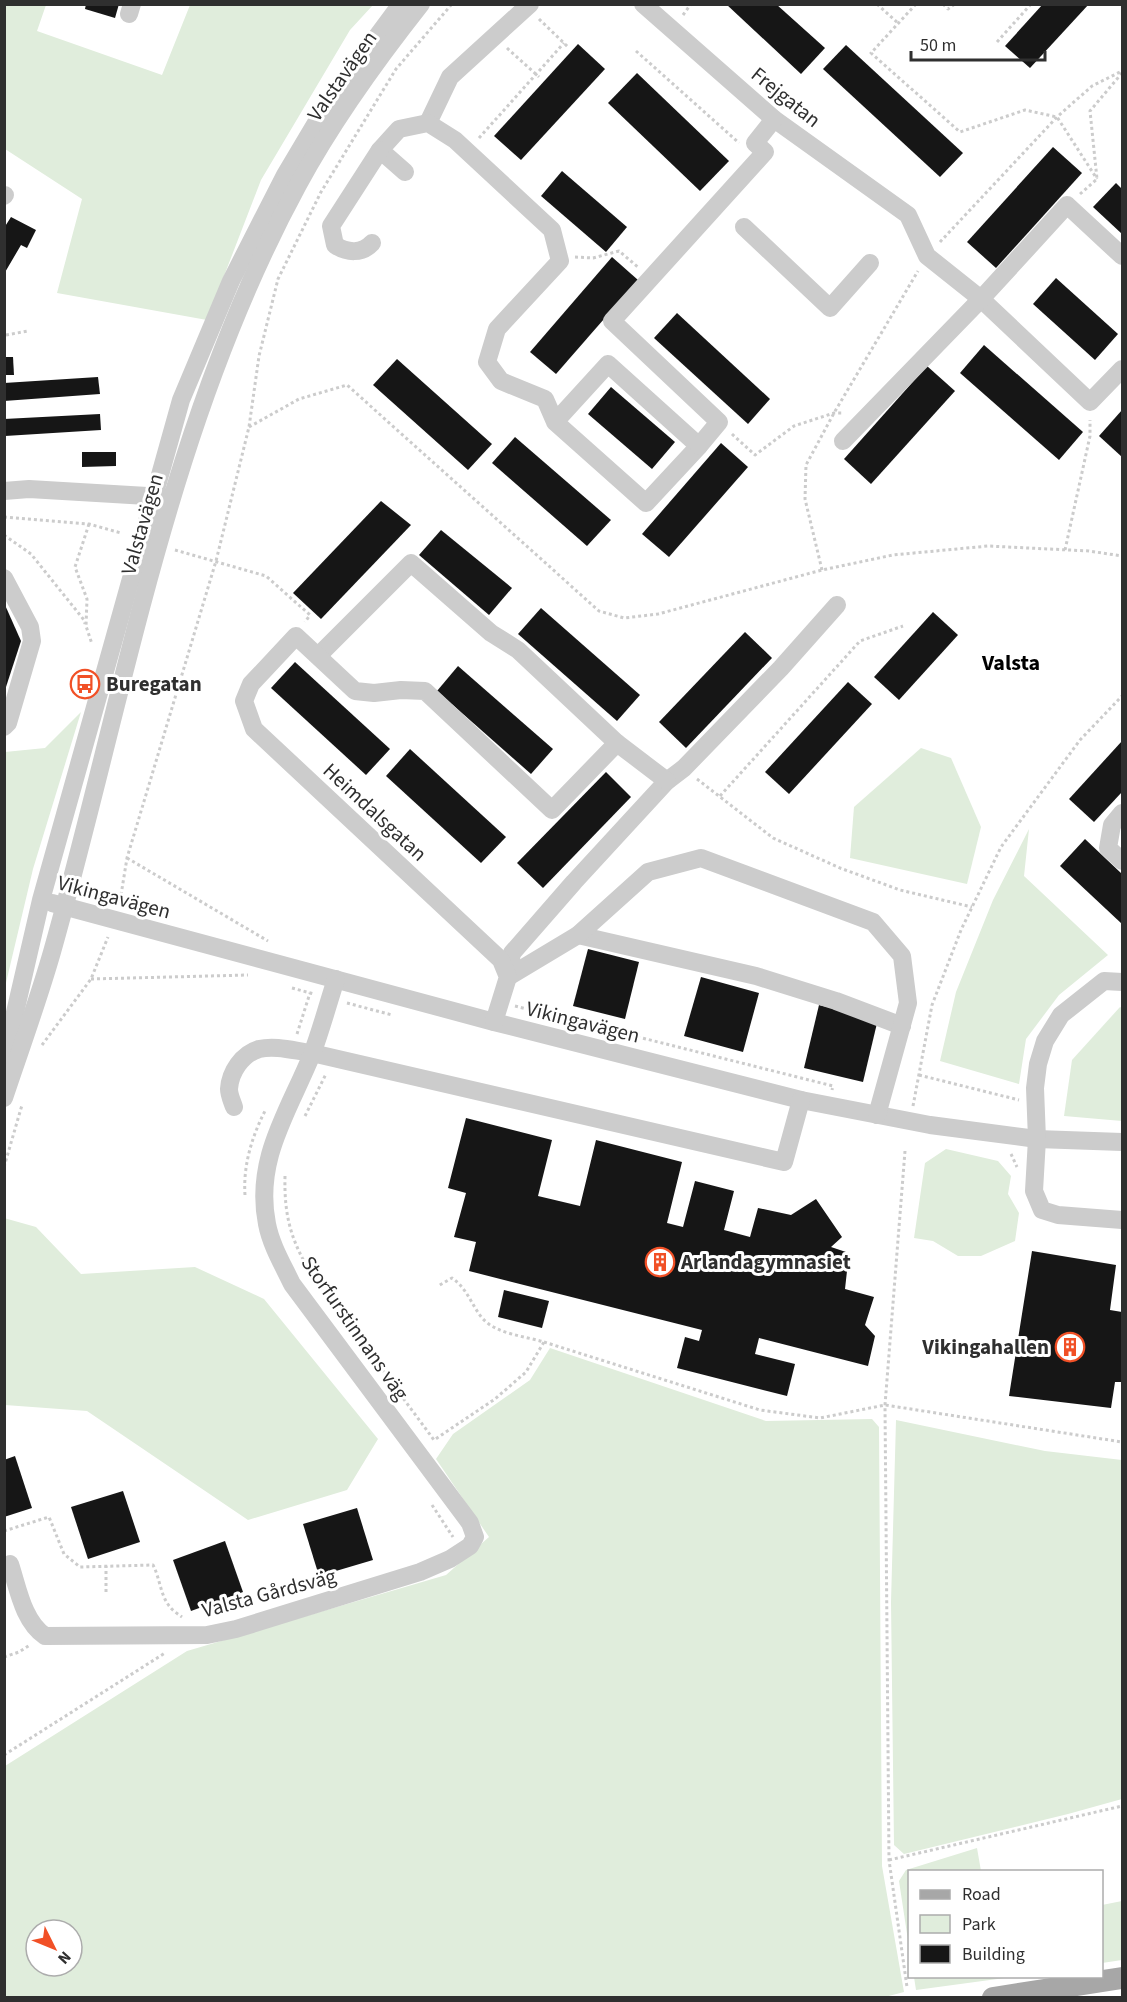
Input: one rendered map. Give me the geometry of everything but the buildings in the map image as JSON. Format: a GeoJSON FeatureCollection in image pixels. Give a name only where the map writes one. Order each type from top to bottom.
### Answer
{"type":"FeatureCollection","features":[{"type":"Feature","properties":{"kind":"main road"},"geometry":{"type":"LineString","coordinates":[[993,1998],[1122,1978]]}},
{"type":"Feature","properties":{"kind":"street","name":"Valstavägen"},"geometry":{"type":"LineString","coordinates":[[4,1098],[51,954],[64,906],[162,497],[181,400],[231,281],[285,175],[329,101],[401,4]]}},
{"type":"Feature","properties":{"kind":"street","name":"Valstavägen"},"geometry":{"type":"LineString","coordinates":[[4,1060],[41,900],[162,497],[247,289],[298,185],[343,110],[422,4]]}},
{"type":"Feature","properties":{"kind":"street","name":"Frejgatan"},"geometry":{"type":"LineString","coordinates":[[643,4],[774,119],[908,215],[927,256]]}},
{"type":"Feature","properties":{"kind":"street"},"geometry":{"type":"LineString","coordinates":[[428,123],[450,76],[528,6]]}},
{"type":"Feature","properties":{"kind":"street"},"geometry":{"type":"LineString","coordinates":[[372,243],[367,248],[357,251],[343,250],[335,245],[332,226],[380,150],[399,129],[428,123],[455,140],[552,230],[560,261],[497,329],[487,362],[501,381],[546,399],[555,423],[646,503],[719,422],[612,321],[764,159],[755,142],[774,119]]}},
{"type":"Feature","properties":{"kind":"street"},"geometry":{"type":"LineString","coordinates":[[380,150],[405,172]]}},
{"type":"Feature","properties":{"kind":"street"},"geometry":{"type":"LineString","coordinates":[[843,441],[981,299],[1067,205],[1122,256]]}},
{"type":"Feature","properties":{"kind":"street"},"geometry":{"type":"LineString","coordinates":[[744,227],[830,308],[870,263]]}},
{"type":"Feature","properties":{"kind":"street"},"geometry":{"type":"LineString","coordinates":[[927,256],[981,299],[1090,402],[1122,369]]}},
{"type":"Feature","properties":{"kind":"street"},"geometry":{"type":"LineString","coordinates":[[555,423],[608,364],[699,446]]}},
{"type":"Feature","properties":{"kind":"street"},"geometry":{"type":"LineString","coordinates":[[4,491],[29,489],[162,497]]}},
{"type":"Feature","properties":{"kind":"street"},"geometry":{"type":"LineString","coordinates":[[318,656],[411,563],[491,633],[518,650],[617,743],[667,781]]}},
{"type":"Feature","properties":{"kind":"street"},"geometry":{"type":"LineString","coordinates":[[4,578],[30,627],[32,641],[8,723],[4,727]]}},
{"type":"Feature","properties":{"kind":"street"},"geometry":{"type":"LineString","coordinates":[[494,1022],[508,977],[512,953],[667,781],[684,768],[781,668],[837,605]]}},
{"type":"Feature","properties":{"kind":"street"},"geometry":{"type":"LineString","coordinates":[[296,636],[355,691],[374,693],[401,690],[425,691],[552,810],[617,743]]}},
{"type":"Feature","properties":{"kind":"street","name":"Heimdalsgatan"},"geometry":{"type":"LineString","coordinates":[[296,636],[251,684],[244,701],[254,729],[501,960],[508,977]]}},
{"type":"Feature","properties":{"kind":"street"},"geometry":{"type":"LineString","coordinates":[[1122,813],[1112,825],[1108,848],[1122,861]]}},
{"type":"Feature","properties":{"kind":"street"},"geometry":{"type":"LineString","coordinates":[[508,977],[578,935],[648,872],[701,858],[873,922],[902,956],[908,1003],[877,1115]]}},
{"type":"Feature","properties":{"kind":"street","name":"Vikingavägen"},"geometry":{"type":"LineString","coordinates":[[41,900],[494,1022],[801,1100],[930,1125],[1037,1139],[1122,1142]]}},
{"type":"Feature","properties":{"kind":"street"},"geometry":{"type":"LineString","coordinates":[[578,935],[756,976],[836,1001],[902,1026]]}},
{"type":"Feature","properties":{"kind":"street","name":"Storfurstinnans väg"},"geometry":{"type":"LineString","coordinates":[[336,979],[312,1053],[277,1131],[267,1162],[264,1192],[267,1226],[292,1284],[470,1523],[475,1537],[466,1548]]}},
{"type":"Feature","properties":{"kind":"street"},"geometry":{"type":"LineString","coordinates":[[1122,982],[1104,981],[1061,1015],[1045,1041],[1038,1064],[1035,1104],[1037,1139],[1034,1191],[1042,1210],[1058,1215],[1122,1220]]}},
{"type":"Feature","properties":{"kind":"street"},"geometry":{"type":"LineString","coordinates":[[234,1107],[229,1091],[236,1066],[246,1056],[258,1050],[272,1048],[312,1053],[784,1162],[801,1100]]}},
{"type":"Feature","properties":{"kind":"street","name":"Valsta Gårdsväg"},"geometry":{"type":"LineString","coordinates":[[42,1634],[45,1636],[207,1635],[236,1629],[420,1572],[450,1560],[466,1548]]}},
{"type":"Feature","properties":{"kind":"street"},"geometry":{"type":"LineString","coordinates":[[10,1564],[30,1620],[42,1634]]}},
{"type":"Feature","properties":{"kind":"path"},"geometry":{"type":"LineString","coordinates":[[121,896],[127,858],[216,561],[249,427],[259,356],[278,279],[321,192],[396,69],[452,4]]}},
{"type":"Feature","properties":{"kind":"path"},"geometry":{"type":"LineString","coordinates":[[877,4],[899,24]]}},
{"type":"Feature","properties":{"kind":"path"},"geometry":{"type":"LineString","coordinates":[[916,4],[871,53],[960,132],[1025,110],[1057,117],[1097,180]]}},
{"type":"Feature","properties":{"kind":"path"},"geometry":{"type":"LineString","coordinates":[[943,4],[948,9],[955,4]]}},
{"type":"Feature","properties":{"kind":"path"},"geometry":{"type":"LineString","coordinates":[[997,42],[1031,4]]}},
{"type":"Feature","properties":{"kind":"path"},"geometry":{"type":"LineString","coordinates":[[528,6],[568,47]]}},
{"type":"Feature","properties":{"kind":"path"},"geometry":{"type":"LineString","coordinates":[[494,36],[537,76]]}},
{"type":"Feature","properties":{"kind":"path"},"geometry":{"type":"LineString","coordinates":[[467,152],[564,43]]}},
{"type":"Feature","properties":{"kind":"path"},"geometry":{"type":"LineString","coordinates":[[636,51],[764,159]]}},
{"type":"Feature","properties":{"kind":"path"},"geometry":{"type":"LineString","coordinates":[[822,570],[805,499],[806,465],[834,413],[927,256],[1057,117],[1092,86],[1122,72]]}},
{"type":"Feature","properties":{"kind":"path"},"geometry":{"type":"LineString","coordinates":[[1097,180],[1090,111],[1122,72]]}},
{"type":"Feature","properties":{"kind":"path"},"geometry":{"type":"LineString","coordinates":[[1067,205],[1097,180]]}},
{"type":"Feature","properties":{"kind":"path"},"geometry":{"type":"LineString","coordinates":[[558,255],[593,258],[619,250],[651,278]]}},
{"type":"Feature","properties":{"kind":"path"},"geometry":{"type":"LineString","coordinates":[[6,335],[28,331]]}},
{"type":"Feature","properties":{"kind":"path"},"geometry":{"type":"LineString","coordinates":[[249,427],[299,399],[347,385],[599,611],[624,618],[658,614],[822,570],[892,555],[988,546],[1122,556]]}},
{"type":"Feature","properties":{"kind":"path"},"geometry":{"type":"LineString","coordinates":[[1065,550],[1090,436],[1090,402]]}},
{"type":"Feature","properties":{"kind":"path"},"geometry":{"type":"LineString","coordinates":[[719,422],[755,455],[794,426],[834,413],[870,413]]}},
{"type":"Feature","properties":{"kind":"path"},"geometry":{"type":"LineString","coordinates":[[4,517],[89,524],[121,532]]}},
{"type":"Feature","properties":{"kind":"path"},"geometry":{"type":"LineString","coordinates":[[86,626],[87,600],[75,567],[89,524]]}},
{"type":"Feature","properties":{"kind":"path"},"geometry":{"type":"LineString","coordinates":[[4,535],[31,554],[84,620],[92,644]]}},
{"type":"Feature","properties":{"kind":"path"},"geometry":{"type":"LineString","coordinates":[[171,549],[266,576],[310,615],[296,636]]}},
{"type":"Feature","properties":{"kind":"path"},"geometry":{"type":"LineString","coordinates":[[720,796],[860,641],[903,626]]}},
{"type":"Feature","properties":{"kind":"path"},"geometry":{"type":"LineString","coordinates":[[912,1106],[933,1005],[961,930],[1001,847],[1080,740],[1122,696]]}},
{"type":"Feature","properties":{"kind":"path"},"geometry":{"type":"LineString","coordinates":[[684,768],[773,838],[900,890],[972,907]]}},
{"type":"Feature","properties":{"kind":"path"},"geometry":{"type":"LineString","coordinates":[[36,1053],[91,979],[108,937]]}},
{"type":"Feature","properties":{"kind":"path"},"geometry":{"type":"LineString","coordinates":[[91,979],[248,975]]}},
{"type":"Feature","properties":{"kind":"path"},"geometry":{"type":"LineString","coordinates":[[291,1051],[310,993]]}},
{"type":"Feature","properties":{"kind":"path"},"geometry":{"type":"LineString","coordinates":[[304,1119],[324,1080],[331,1058]]}},
{"type":"Feature","properties":{"kind":"path"},"geometry":{"type":"LineString","coordinates":[[919,1075],[1035,1104]]}},
{"type":"Feature","properties":{"kind":"path"},"geometry":{"type":"LineString","coordinates":[[4,1167],[24,1099]]}},
{"type":"Feature","properties":{"kind":"path"},"geometry":{"type":"LineString","coordinates":[[246,1204],[244,1185],[249,1153],[256,1129],[270,1102]]}},
{"type":"Feature","properties":{"kind":"path"},"geometry":{"type":"LineString","coordinates":[[905,1151],[885,1405],[889,1860],[907,1987]]}},
{"type":"Feature","properties":{"kind":"path"},"geometry":{"type":"LineString","coordinates":[[285,1176],[285,1204],[299,1255],[434,1440],[495,1398],[526,1372],[544,1342]]}},
{"type":"Feature","properties":{"kind":"path"},"geometry":{"type":"LineString","coordinates":[[438,1286],[452,1278],[463,1286],[484,1319],[495,1328],[760,1410],[819,1418],[885,1405],[1122,1442]]}},
{"type":"Feature","properties":{"kind":"path"},"geometry":{"type":"LineString","coordinates":[[432,1505],[452,1535],[466,1548]]}},
{"type":"Feature","properties":{"kind":"path"},"geometry":{"type":"LineString","coordinates":[[4,1531],[49,1517],[64,1554],[80,1567],[153,1565],[162,1593],[170,1608],[184,1618]]}},
{"type":"Feature","properties":{"kind":"path"},"geometry":{"type":"LineString","coordinates":[[445,1540],[452,1535]]}},
{"type":"Feature","properties":{"kind":"path"},"geometry":{"type":"LineString","coordinates":[[106,1566],[106,1592]]}},
{"type":"Feature","properties":{"kind":"path"},"geometry":{"type":"LineString","coordinates":[[4,1657],[19,1653],[42,1634]]}},
{"type":"Feature","properties":{"kind":"path"},"geometry":{"type":"LineString","coordinates":[[4,1755],[193,1635]]}},
{"type":"Feature","properties":{"kind":"path"},"geometry":{"type":"LineString","coordinates":[[889,1860],[1122,1806]]}},
{"type":"Feature","properties":{"kind":"green space"},"geometry":{"type":"Polygon","coordinates":[[[4,5],[46,5],[37,31],[162,75],[190,5],[373,5],[350,30],[261,180],[207,320],[57,293],[82,199],[5,149],[4,5]]]}},
{"type":"Feature","properties":{"kind":"green space"},"geometry":{"type":"Polygon","coordinates":[[[81,712],[33,869],[5,987],[5,752],[45,748],[81,712]]]}},
{"type":"Feature","properties":{"kind":"green space"},"geometry":{"type":"Polygon","coordinates":[[[921,748],[951,758],[981,827],[967,884],[850,858],[854,807],[921,748]]]}},
{"type":"Feature","properties":{"kind":"green space"},"geometry":{"type":"Polygon","coordinates":[[[1029,829],[1024,876],[1108,955],[1059,995],[1026,1039],[1019,1084],[940,1061],[956,992],[993,900],[1029,829]]]}},
{"type":"Feature","properties":{"kind":"green space"},"geometry":{"type":"Polygon","coordinates":[[[1120,1007],[1122,1008],[1122,1121],[1064,1116],[1072,1060],[1120,1007]]]}},
{"type":"Feature","properties":{"kind":"green space"},"geometry":{"type":"Polygon","coordinates":[[[946,1149],[998,1161],[1011,1176],[1008,1194],[1019,1213],[1015,1241],[981,1256],[958,1256],[933,1241],[914,1238],[925,1163],[946,1149]]]}},
{"type":"Feature","properties":{"kind":"green space"},"geometry":{"type":"Polygon","coordinates":[[[4,1218],[36,1227],[81,1274],[195,1267],[264,1299],[378,1439],[347,1490],[248,1520],[87,1411],[5,1405],[4,1218]]]}},
{"type":"Feature","properties":{"kind":"green space"},"geometry":{"type":"Polygon","coordinates":[[[550,1348],[766,1421],[872,1419],[879,1427],[882,1866],[904,1992],[881,1998],[5,1998],[5,1766],[187,1651],[446,1575],[489,1537],[436,1459],[453,1434],[530,1380],[550,1348]]]}},
{"type":"Feature","properties":{"kind":"green space"},"geometry":{"type":"Polygon","coordinates":[[[896,1420],[1045,1451],[1122,1460],[1122,1799],[904,1854],[894,1845],[891,1602],[896,1420]]]}},
{"type":"Feature","properties":{"kind":"green space"},"geometry":{"type":"Polygon","coordinates":[[[977,1848],[981,1870],[908,1870],[908,1940],[899,1881],[906,1870],[977,1848]]]}},
{"type":"Feature","properties":{"kind":"green space"},"geometry":{"type":"Polygon","coordinates":[[[1122,1901],[1122,1960],[1103,1963],[1103,1905],[1122,1901]]]}},
{"type":"Feature","properties":{"kind":"green space"},"geometry":{"type":"Polygon","coordinates":[[[914,1978],[1005,1978],[916,1990],[914,1978]]]}},
{"type":"Feature","properties":{"kind":"place","name":"Buregatan"},"geometry":{"type":"Point","coordinates":[85,684]}},
{"type":"Feature","properties":{"kind":"place","name":"Arlandagymnasiet"},"geometry":{"type":"Point","coordinates":[660,1262]}},
{"type":"Feature","properties":{"kind":"place","name":"Vikingahallen"},"geometry":{"type":"Point","coordinates":[1070,1347]}},
{"type":"Feature","properties":{"kind":"district","name":"Valsta"},"geometry":{"type":"Point","coordinates":[1011,662]}}]}
